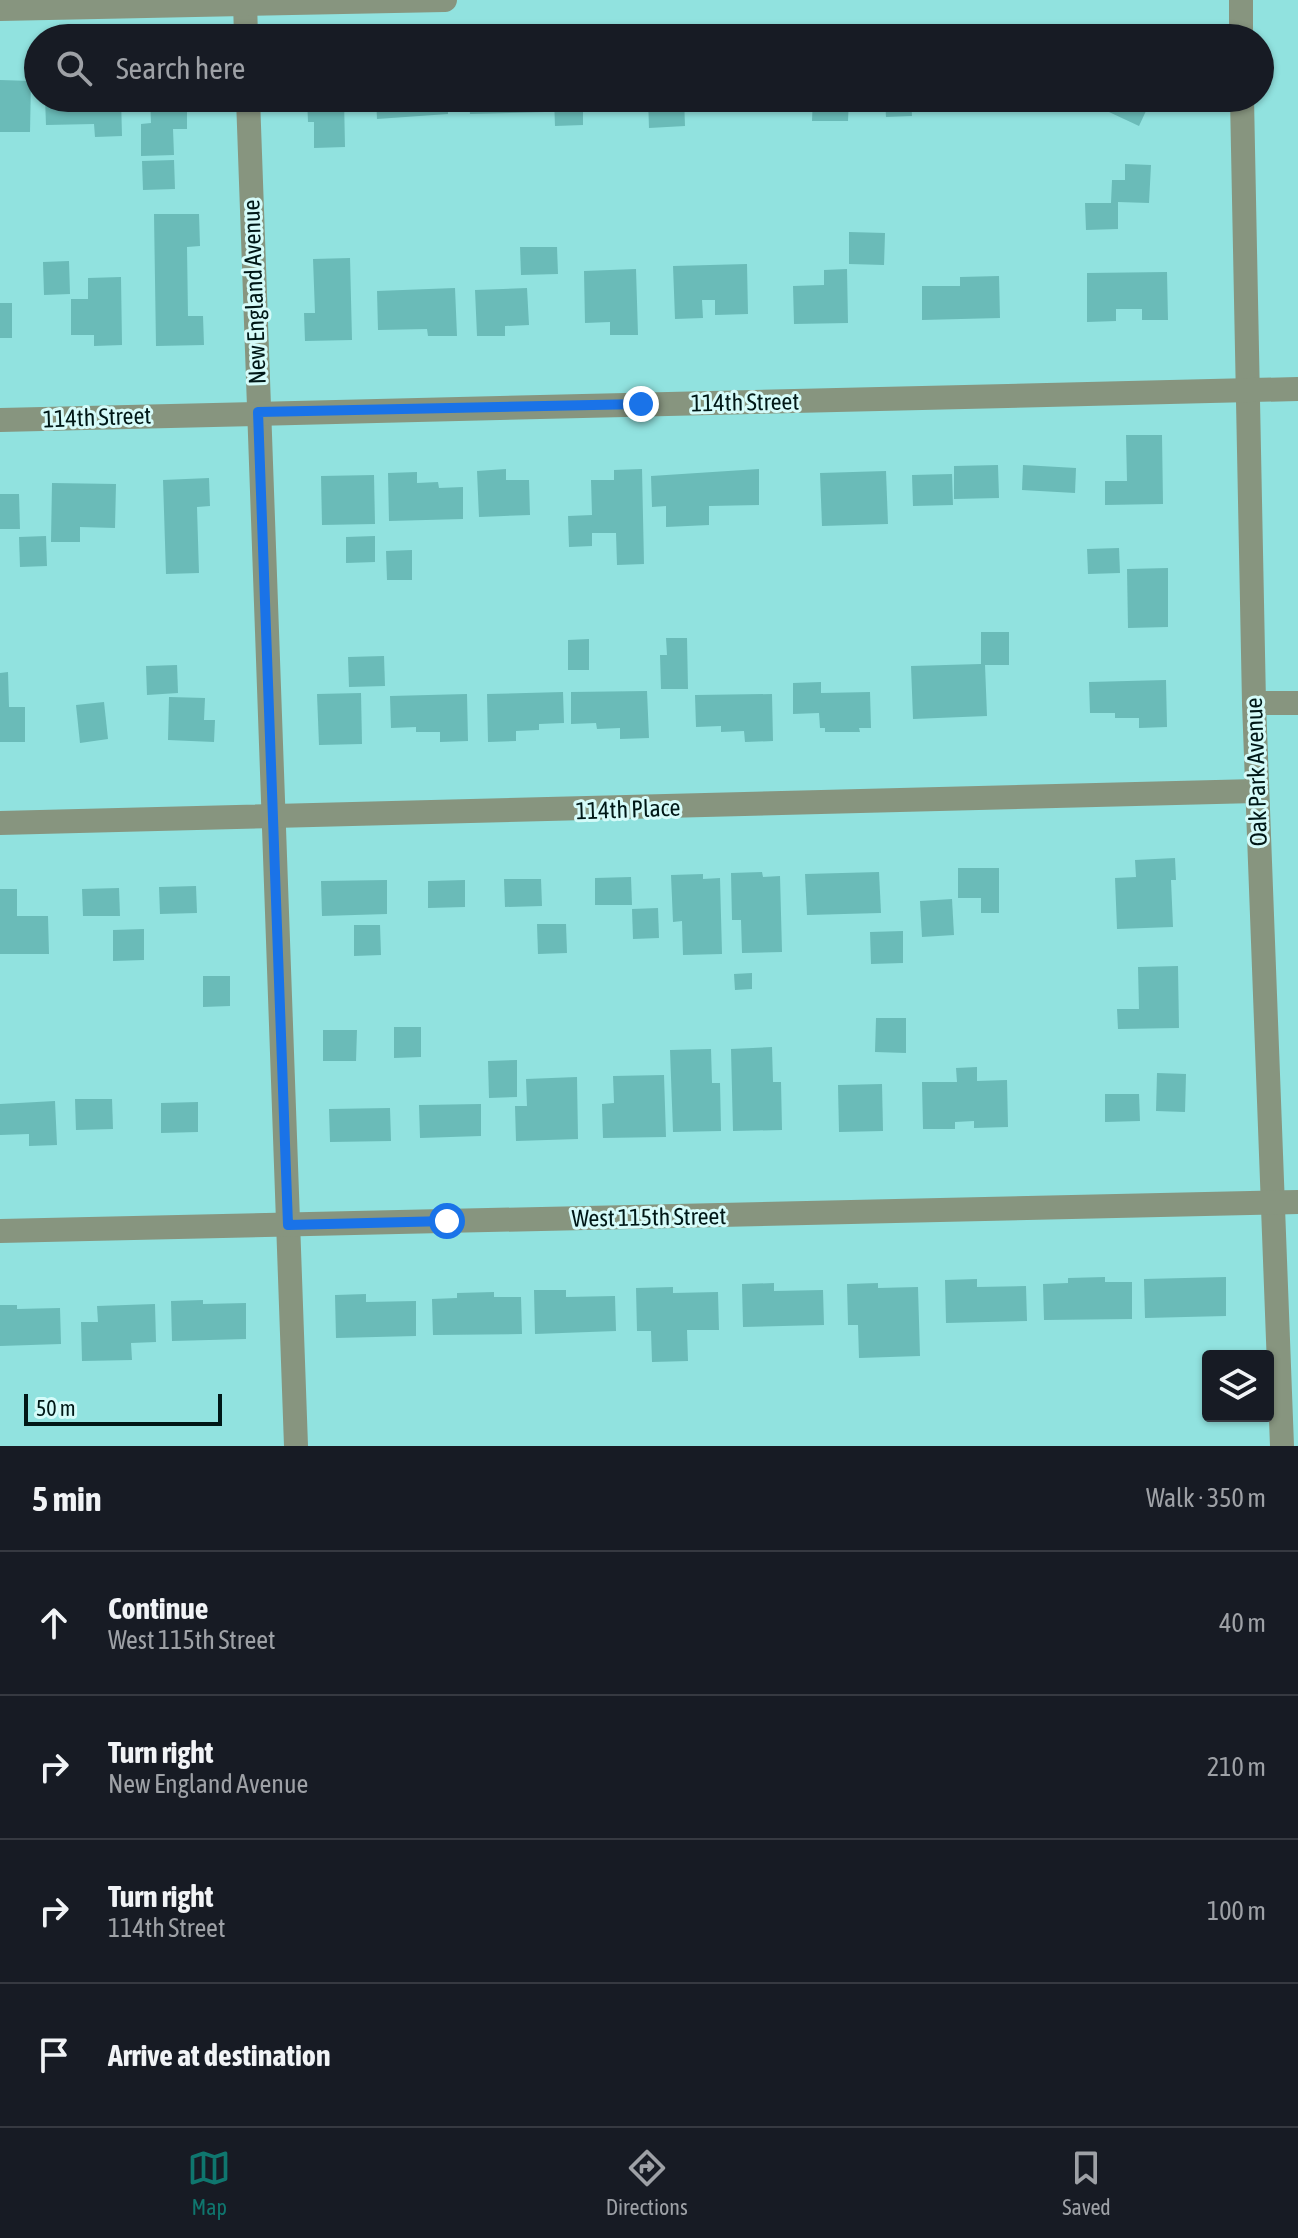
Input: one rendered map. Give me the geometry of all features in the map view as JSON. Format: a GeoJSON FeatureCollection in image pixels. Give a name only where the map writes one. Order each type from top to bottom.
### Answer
{"type":"FeatureCollection","features":[{"type":"Feature","properties":{"kind":"street"},"geometry":{"type":"LineString","coordinates":[[0,9],[445,0]]}},
{"type":"Feature","properties":{"kind":"street"},"geometry":{"type":"LineString","coordinates":[[1241,0],[1241,24]]}},
{"type":"Feature","properties":{"kind":"street"},"geometry":{"type":"LineString","coordinates":[[245,2],[246,24]]}},
{"type":"Feature","properties":{"kind":"street","name":"New England Avenue"},"geometry":{"type":"LineString","coordinates":[[248,112],[296,1446]]}},
{"type":"Feature","properties":{"kind":"street","name":"Oak Park Avenue"},"geometry":{"type":"LineString","coordinates":[[1242,112],[1256,791],[1286,1202],[1282,1446]]}},
{"type":"Feature","properties":{"kind":"street","name":"114th Street"},"geometry":{"type":"LineString","coordinates":[[0,420],[1298,389]]}},
{"type":"Feature","properties":{"kind":"street"},"geometry":{"type":"LineString","coordinates":[[1254,703],[1298,703]]}},
{"type":"Feature","properties":{"kind":"street","name":"114th Place"},"geometry":{"type":"LineString","coordinates":[[0,823],[237,815],[273,819],[1256,791]]}},
{"type":"Feature","properties":{"kind":"street","name":"West 115th Street"},"geometry":{"type":"LineString","coordinates":[[0,1231],[1286,1202]]}},
{"type":"Feature","properties":{"kind":"building"},"geometry":{"type":"Polygon","coordinates":[[[0,80],[24,81],[24,112],[30,112],[30,132],[0,132],[0,80]]]}},
{"type":"Feature","properties":{"kind":"building"},"geometry":{"type":"Polygon","coordinates":[[[46,112],[121,112],[122,136],[95,137],[94,124],[46,125],[46,112]]]}},
{"type":"Feature","properties":{"kind":"building"},"geometry":{"type":"Polygon","coordinates":[[[151,112],[187,112],[187,129],[173,129],[174,155],[141,156],[141,124],[151,123],[151,112]]]}},
{"type":"Feature","properties":{"kind":"building"},"geometry":{"type":"Polygon","coordinates":[[[308,112],[344,112],[345,147],[314,148],[314,122],[308,122],[308,112]]]}},
{"type":"Feature","properties":{"kind":"building"},"geometry":{"type":"Polygon","coordinates":[[[377,112],[448,112],[448,114],[377,119],[377,112]]]}},
{"type":"Feature","properties":{"kind":"building"},"geometry":{"type":"Polygon","coordinates":[[[470,112],[545,112],[470,114],[470,112]]]}},
{"type":"Feature","properties":{"kind":"building"},"geometry":{"type":"Polygon","coordinates":[[[554,112],[583,112],[583,125],[555,126],[554,112]]]}},
{"type":"Feature","properties":{"kind":"building"},"geometry":{"type":"Polygon","coordinates":[[[648,112],[684,112],[685,126],[649,128],[648,112]]]}},
{"type":"Feature","properties":{"kind":"building"},"geometry":{"type":"Polygon","coordinates":[[[812,112],[848,112],[848,121],[812,121],[812,112]]]}},
{"type":"Feature","properties":{"kind":"building"},"geometry":{"type":"Polygon","coordinates":[[[886,112],[912,112],[912,116],[886,117],[886,112]]]}},
{"type":"Feature","properties":{"kind":"building"},"geometry":{"type":"Polygon","coordinates":[[[1109,112],[1146,112],[1139,126],[1109,112]]]}},
{"type":"Feature","properties":{"kind":"building"},"geometry":{"type":"Polygon","coordinates":[[[174,160],[175,189],[143,190],[142,161],[174,160]]]}},
{"type":"Feature","properties":{"kind":"building"},"geometry":{"type":"Polygon","coordinates":[[[1125,164],[1151,165],[1149,203],[1118,202],[1118,229],[1086,230],[1085,203],[1111,203],[1112,180],[1125,180],[1125,164]]]}},
{"type":"Feature","properties":{"kind":"building"},"geometry":{"type":"Polygon","coordinates":[[[154,214],[199,214],[200,246],[187,247],[188,316],[203,316],[204,345],[156,346],[154,214]]]}},
{"type":"Feature","properties":{"kind":"building"},"geometry":{"type":"Polygon","coordinates":[[[849,232],[885,233],[884,265],[849,264],[849,232]]]}},
{"type":"Feature","properties":{"kind":"building"},"geometry":{"type":"Polygon","coordinates":[[[520,247],[557,247],[558,274],[521,275],[520,247]]]}},
{"type":"Feature","properties":{"kind":"building"},"geometry":{"type":"Polygon","coordinates":[[[350,258],[352,340],[305,341],[304,313],[315,313],[313,259],[350,258]]]}},
{"type":"Feature","properties":{"kind":"building"},"geometry":{"type":"Polygon","coordinates":[[[69,261],[70,294],[44,295],[43,262],[69,261]]]}},
{"type":"Feature","properties":{"kind":"building"},"geometry":{"type":"Polygon","coordinates":[[[747,264],[748,314],[715,315],[715,300],[702,300],[703,318],[675,319],[673,266],[747,264]]]}},
{"type":"Feature","properties":{"kind":"building"},"geometry":{"type":"Polygon","coordinates":[[[636,269],[638,335],[610,335],[610,322],[585,323],[584,271],[636,269]]]}},
{"type":"Feature","properties":{"kind":"building"},"geometry":{"type":"Polygon","coordinates":[[[847,269],[848,323],[794,324],[793,286],[824,285],[824,270],[847,269]]]}},
{"type":"Feature","properties":{"kind":"building"},"geometry":{"type":"Polygon","coordinates":[[[1167,272],[1168,320],[1142,320],[1142,309],[1116,309],[1116,321],[1087,322],[1087,273],[1167,272]]]}},
{"type":"Feature","properties":{"kind":"building"},"geometry":{"type":"Polygon","coordinates":[[[999,276],[1000,318],[922,320],[922,286],[960,286],[960,277],[999,276]]]}},
{"type":"Feature","properties":{"kind":"building"},"geometry":{"type":"Polygon","coordinates":[[[121,277],[122,345],[94,346],[94,335],[71,335],[71,299],[88,299],[88,278],[121,277]]]}},
{"type":"Feature","properties":{"kind":"building"},"geometry":{"type":"Polygon","coordinates":[[[455,288],[457,336],[428,336],[427,329],[378,330],[377,291],[455,288]]]}},
{"type":"Feature","properties":{"kind":"building"},"geometry":{"type":"Polygon","coordinates":[[[527,288],[529,325],[505,326],[505,336],[477,336],[475,290],[527,288]]]}},
{"type":"Feature","properties":{"kind":"building"},"geometry":{"type":"Polygon","coordinates":[[[0,303],[12,303],[12,338],[0,338],[0,303]]]}},
{"type":"Feature","properties":{"kind":"building"},"geometry":{"type":"Polygon","coordinates":[[[1126,435],[1162,435],[1163,504],[1105,505],[1105,481],[1127,481],[1126,435]]]}},
{"type":"Feature","properties":{"kind":"building"},"geometry":{"type":"Polygon","coordinates":[[[998,465],[999,498],[954,499],[954,466],[998,465]]]}},
{"type":"Feature","properties":{"kind":"building"},"geometry":{"type":"Polygon","coordinates":[[[1023,465],[1076,468],[1075,493],[1022,490],[1023,465]]]}},
{"type":"Feature","properties":{"kind":"building"},"geometry":{"type":"Polygon","coordinates":[[[506,469],[506,480],[529,480],[530,515],[479,517],[477,471],[506,469]]]}},
{"type":"Feature","properties":{"kind":"building"},"geometry":{"type":"Polygon","coordinates":[[[642,469],[644,564],[617,565],[616,533],[592,533],[592,546],[569,547],[568,516],[592,515],[591,480],[614,480],[614,470],[642,469]]]}},
{"type":"Feature","properties":{"kind":"building"},"geometry":{"type":"Polygon","coordinates":[[[759,469],[759,505],[709,506],[709,525],[666,527],[666,506],[652,507],[651,476],[759,469]]]}},
{"type":"Feature","properties":{"kind":"building"},"geometry":{"type":"Polygon","coordinates":[[[886,471],[888,524],[822,526],[820,473],[886,471]]]}},
{"type":"Feature","properties":{"kind":"building"},"geometry":{"type":"Polygon","coordinates":[[[417,472],[417,483],[438,482],[439,488],[463,487],[463,519],[389,521],[388,473],[417,472]]]}},
{"type":"Feature","properties":{"kind":"building"},"geometry":{"type":"Polygon","coordinates":[[[952,474],[953,505],[913,506],[912,475],[952,474]]]}},
{"type":"Feature","properties":{"kind":"building"},"geometry":{"type":"Polygon","coordinates":[[[374,475],[375,524],[322,525],[321,476],[374,475]]]}},
{"type":"Feature","properties":{"kind":"building"},"geometry":{"type":"Polygon","coordinates":[[[209,478],[210,506],[197,507],[199,573],[166,574],[163,480],[209,478]]]}},
{"type":"Feature","properties":{"kind":"building"},"geometry":{"type":"Polygon","coordinates":[[[52,483],[116,484],[115,528],[80,527],[80,542],[51,542],[52,483]]]}},
{"type":"Feature","properties":{"kind":"building"},"geometry":{"type":"Polygon","coordinates":[[[0,494],[19,494],[20,529],[0,529],[0,494]]]}},
{"type":"Feature","properties":{"kind":"building"},"geometry":{"type":"Polygon","coordinates":[[[46,536],[47,566],[20,567],[19,537],[46,536]]]}},
{"type":"Feature","properties":{"kind":"building"},"geometry":{"type":"Polygon","coordinates":[[[375,536],[375,562],[346,563],[346,537],[375,536]]]}},
{"type":"Feature","properties":{"kind":"building"},"geometry":{"type":"Polygon","coordinates":[[[1119,548],[1120,573],[1088,574],[1087,549],[1119,548]]]}},
{"type":"Feature","properties":{"kind":"building"},"geometry":{"type":"Polygon","coordinates":[[[412,550],[412,580],[387,580],[386,551],[412,550]]]}},
{"type":"Feature","properties":{"kind":"building"},"geometry":{"type":"Polygon","coordinates":[[[1168,568],[1168,627],[1128,628],[1127,569],[1168,568]]]}},
{"type":"Feature","properties":{"kind":"building"},"geometry":{"type":"Polygon","coordinates":[[[981,632],[1009,632],[1009,665],[985,665],[987,716],[913,719],[911,666],[981,664],[981,632]]]}},
{"type":"Feature","properties":{"kind":"building"},"geometry":{"type":"Polygon","coordinates":[[[666,638],[687,638],[688,689],[661,689],[660,655],[667,655],[666,638]]]}},
{"type":"Feature","properties":{"kind":"building"},"geometry":{"type":"Polygon","coordinates":[[[589,639],[589,670],[568,670],[568,640],[589,639]]]}},
{"type":"Feature","properties":{"kind":"building"},"geometry":{"type":"Polygon","coordinates":[[[384,656],[385,686],[349,687],[348,657],[384,656]]]}},
{"type":"Feature","properties":{"kind":"building"},"geometry":{"type":"Polygon","coordinates":[[[177,665],[178,693],[147,695],[146,666],[177,665]]]}},
{"type":"Feature","properties":{"kind":"building"},"geometry":{"type":"Polygon","coordinates":[[[8,672],[9,707],[25,707],[25,742],[0,742],[0,673],[8,672]]]}},
{"type":"Feature","properties":{"kind":"building"},"geometry":{"type":"Polygon","coordinates":[[[1166,680],[1167,727],[1139,728],[1139,718],[1115,718],[1115,713],[1090,713],[1089,682],[1166,680]]]}},
{"type":"Feature","properties":{"kind":"building"},"geometry":{"type":"Polygon","coordinates":[[[821,682],[821,693],[870,692],[871,728],[859,728],[860,732],[825,732],[825,728],[820,728],[819,713],[793,714],[793,683],[821,682]]]}},
{"type":"Feature","properties":{"kind":"building"},"geometry":{"type":"Polygon","coordinates":[[[647,691],[649,738],[620,739],[620,728],[597,729],[596,723],[571,724],[571,692],[647,691]]]}},
{"type":"Feature","properties":{"kind":"building"},"geometry":{"type":"Polygon","coordinates":[[[563,692],[564,723],[539,724],[539,730],[516,731],[516,741],[488,742],[487,694],[563,692]]]}},
{"type":"Feature","properties":{"kind":"building"},"geometry":{"type":"Polygon","coordinates":[[[361,693],[362,744],[319,745],[317,694],[361,693]]]}},
{"type":"Feature","properties":{"kind":"building"},"geometry":{"type":"Polygon","coordinates":[[[467,694],[468,741],[440,742],[440,732],[416,732],[416,727],[391,728],[390,696],[467,694]]]}},
{"type":"Feature","properties":{"kind":"building"},"geometry":{"type":"Polygon","coordinates":[[[772,694],[773,741],[745,742],[744,731],[721,732],[721,726],[696,727],[695,695],[772,694]]]}},
{"type":"Feature","properties":{"kind":"building"},"geometry":{"type":"Polygon","coordinates":[[[169,697],[205,698],[204,720],[215,720],[214,742],[168,740],[169,697]]]}},
{"type":"Feature","properties":{"kind":"building"},"geometry":{"type":"Polygon","coordinates":[[[104,702],[108,739],[80,743],[76,705],[104,702]]]}},
{"type":"Feature","properties":{"kind":"building"},"geometry":{"type":"Polygon","coordinates":[[[1175,858],[1176,880],[1171,880],[1173,927],[1117,929],[1115,878],[1136,877],[1135,860],[1175,858]]]}},
{"type":"Feature","properties":{"kind":"building"},"geometry":{"type":"Polygon","coordinates":[[[958,868],[999,868],[999,913],[981,913],[981,898],[958,898],[958,868]]]}},
{"type":"Feature","properties":{"kind":"building"},"geometry":{"type":"Polygon","coordinates":[[[762,872],[763,877],[780,876],[782,952],[742,953],[741,920],[732,920],[731,873],[762,872]]]}},
{"type":"Feature","properties":{"kind":"building"},"geometry":{"type":"Polygon","coordinates":[[[879,872],[881,913],[807,915],[805,874],[879,872]]]}},
{"type":"Feature","properties":{"kind":"building"},"geometry":{"type":"Polygon","coordinates":[[[703,874],[703,879],[720,878],[722,954],[683,955],[682,921],[673,922],[671,875],[703,874]]]}},
{"type":"Feature","properties":{"kind":"building"},"geometry":{"type":"Polygon","coordinates":[[[631,877],[632,905],[595,905],[595,878],[631,877]]]}},
{"type":"Feature","properties":{"kind":"building"},"geometry":{"type":"Polygon","coordinates":[[[504,879],[541,879],[542,906],[505,907],[504,879]]]}},
{"type":"Feature","properties":{"kind":"building"},"geometry":{"type":"Polygon","coordinates":[[[387,880],[387,914],[322,916],[321,881],[387,880]]]}},
{"type":"Feature","properties":{"kind":"building"},"geometry":{"type":"Polygon","coordinates":[[[465,880],[465,907],[428,908],[428,881],[465,880]]]}},
{"type":"Feature","properties":{"kind":"building"},"geometry":{"type":"Polygon","coordinates":[[[196,886],[197,913],[160,914],[159,887],[196,886]]]}},
{"type":"Feature","properties":{"kind":"building"},"geometry":{"type":"Polygon","coordinates":[[[119,888],[120,916],[83,916],[82,889],[119,888]]]}},
{"type":"Feature","properties":{"kind":"building"},"geometry":{"type":"Polygon","coordinates":[[[0,889],[17,889],[17,916],[48,916],[49,954],[0,954],[0,889]]]}},
{"type":"Feature","properties":{"kind":"building"},"geometry":{"type":"Polygon","coordinates":[[[952,899],[954,935],[922,937],[920,901],[952,899]]]}},
{"type":"Feature","properties":{"kind":"building"},"geometry":{"type":"Polygon","coordinates":[[[658,908],[659,938],[633,939],[632,909],[658,908]]]}},
{"type":"Feature","properties":{"kind":"building"},"geometry":{"type":"Polygon","coordinates":[[[537,924],[566,924],[567,953],[538,954],[537,924]]]}},
{"type":"Feature","properties":{"kind":"building"},"geometry":{"type":"Polygon","coordinates":[[[354,925],[380,925],[381,955],[354,956],[354,925]]]}},
{"type":"Feature","properties":{"kind":"building"},"geometry":{"type":"Polygon","coordinates":[[[144,929],[144,960],[113,961],[113,930],[144,929]]]}},
{"type":"Feature","properties":{"kind":"building"},"geometry":{"type":"Polygon","coordinates":[[[903,931],[903,963],[871,964],[870,932],[903,931]]]}},
{"type":"Feature","properties":{"kind":"building"},"geometry":{"type":"Polygon","coordinates":[[[1178,966],[1179,1028],[1118,1029],[1117,1009],[1139,1009],[1138,967],[1178,966]]]}},
{"type":"Feature","properties":{"kind":"building"},"geometry":{"type":"Polygon","coordinates":[[[752,973],[752,989],[735,990],[734,974],[752,973]]]}},
{"type":"Feature","properties":{"kind":"building"},"geometry":{"type":"Polygon","coordinates":[[[203,976],[230,976],[230,1006],[203,1007],[203,976]]]}},
{"type":"Feature","properties":{"kind":"building"},"geometry":{"type":"Polygon","coordinates":[[[876,1018],[906,1018],[906,1053],[875,1052],[876,1018]]]}},
{"type":"Feature","properties":{"kind":"building"},"geometry":{"type":"Polygon","coordinates":[[[394,1027],[421,1027],[421,1057],[394,1058],[394,1027]]]}},
{"type":"Feature","properties":{"kind":"building"},"geometry":{"type":"Polygon","coordinates":[[[323,1030],[357,1030],[356,1061],[323,1061],[323,1030]]]}},
{"type":"Feature","properties":{"kind":"building"},"geometry":{"type":"Polygon","coordinates":[[[772,1047],[773,1082],[781,1082],[782,1130],[733,1131],[731,1049],[772,1047]]]}},
{"type":"Feature","properties":{"kind":"building"},"geometry":{"type":"Polygon","coordinates":[[[711,1049],[712,1083],[720,1083],[721,1131],[673,1132],[670,1050],[711,1049]]]}},
{"type":"Feature","properties":{"kind":"building"},"geometry":{"type":"Polygon","coordinates":[[[517,1060],[517,1097],[489,1098],[488,1061],[517,1060]]]}},
{"type":"Feature","properties":{"kind":"building"},"geometry":{"type":"Polygon","coordinates":[[[977,1067],[977,1081],[1007,1080],[1008,1127],[974,1128],[974,1121],[955,1122],[955,1129],[923,1129],[922,1082],[957,1082],[956,1068],[977,1067]]]}},
{"type":"Feature","properties":{"kind":"building"},"geometry":{"type":"Polygon","coordinates":[[[1157,1073],[1186,1074],[1185,1112],[1156,1111],[1157,1073]]]}},
{"type":"Feature","properties":{"kind":"building"},"geometry":{"type":"Polygon","coordinates":[[[664,1075],[666,1137],[603,1138],[602,1104],[614,1103],[613,1076],[664,1075]]]}},
{"type":"Feature","properties":{"kind":"building"},"geometry":{"type":"Polygon","coordinates":[[[577,1077],[578,1139],[516,1141],[515,1106],[527,1106],[526,1079],[577,1077]]]}},
{"type":"Feature","properties":{"kind":"building"},"geometry":{"type":"Polygon","coordinates":[[[882,1084],[883,1131],[839,1132],[838,1085],[882,1084]]]}},
{"type":"Feature","properties":{"kind":"building"},"geometry":{"type":"Polygon","coordinates":[[[1105,1094],[1139,1094],[1140,1121],[1105,1122],[1105,1094]]]}},
{"type":"Feature","properties":{"kind":"building"},"geometry":{"type":"Polygon","coordinates":[[[75,1099],[112,1099],[113,1129],[76,1130],[75,1099]]]}},
{"type":"Feature","properties":{"kind":"building"},"geometry":{"type":"Polygon","coordinates":[[[55,1101],[57,1145],[29,1146],[29,1134],[0,1135],[0,1104],[55,1101]]]}},
{"type":"Feature","properties":{"kind":"building"},"geometry":{"type":"Polygon","coordinates":[[[198,1102],[198,1132],[161,1133],[161,1103],[198,1102]]]}},
{"type":"Feature","properties":{"kind":"building"},"geometry":{"type":"Polygon","coordinates":[[[481,1104],[481,1136],[420,1138],[419,1105],[481,1104]]]}},
{"type":"Feature","properties":{"kind":"building"},"geometry":{"type":"Polygon","coordinates":[[[390,1108],[391,1141],[330,1142],[329,1109],[390,1108]]]}},
{"type":"Feature","properties":{"kind":"building"},"geometry":{"type":"Polygon","coordinates":[[[1105,1277],[1105,1282],[1132,1282],[1132,1319],[1044,1320],[1043,1284],[1068,1283],[1068,1278],[1105,1277]]]}},
{"type":"Feature","properties":{"kind":"building"},"geometry":{"type":"Polygon","coordinates":[[[1226,1277],[1226,1316],[1145,1318],[1144,1279],[1226,1277]]]}},
{"type":"Feature","properties":{"kind":"building"},"geometry":{"type":"Polygon","coordinates":[[[977,1279],[977,1287],[1026,1286],[1027,1321],[946,1323],[945,1280],[977,1279]]]}},
{"type":"Feature","properties":{"kind":"building"},"geometry":{"type":"Polygon","coordinates":[[[774,1283],[774,1291],[823,1290],[824,1325],[743,1327],[742,1284],[774,1283]]]}},
{"type":"Feature","properties":{"kind":"building"},"geometry":{"type":"Polygon","coordinates":[[[878,1283],[878,1288],[918,1287],[920,1356],[859,1358],[858,1325],[848,1325],[847,1284],[878,1283]]]}},
{"type":"Feature","properties":{"kind":"building"},"geometry":{"type":"Polygon","coordinates":[[[673,1287],[673,1293],[718,1292],[719,1330],[687,1330],[688,1361],[652,1362],[651,1331],[637,1331],[636,1288],[673,1287]]]}},
{"type":"Feature","properties":{"kind":"building"},"geometry":{"type":"Polygon","coordinates":[[[534,1290],[566,1290],[566,1297],[615,1296],[616,1331],[535,1334],[534,1290]]]}},
{"type":"Feature","properties":{"kind":"building"},"geometry":{"type":"Polygon","coordinates":[[[494,1292],[494,1297],[521,1297],[522,1334],[433,1335],[432,1299],[457,1298],[457,1293],[494,1292]]]}},
{"type":"Feature","properties":{"kind":"building"},"geometry":{"type":"Polygon","coordinates":[[[366,1294],[366,1302],[416,1301],[416,1336],[336,1338],[335,1295],[366,1294]]]}},
{"type":"Feature","properties":{"kind":"building"},"geometry":{"type":"Polygon","coordinates":[[[203,1300],[203,1304],[246,1303],[246,1339],[172,1341],[171,1301],[203,1300]]]}},
{"type":"Feature","properties":{"kind":"building"},"geometry":{"type":"Polygon","coordinates":[[[155,1304],[156,1342],[131,1343],[132,1360],[82,1361],[81,1322],[98,1322],[97,1306],[155,1304]]]}},
{"type":"Feature","properties":{"kind":"building"},"geometry":{"type":"Polygon","coordinates":[[[0,1305],[17,1305],[17,1309],[60,1308],[61,1344],[0,1346],[0,1305]]]}},
{"type":"Feature","properties":{"kind":"route"},"geometry":{"type":"LineString","coordinates":[[447,1221],[288,1225],[258,412],[641,404]]}}]}
